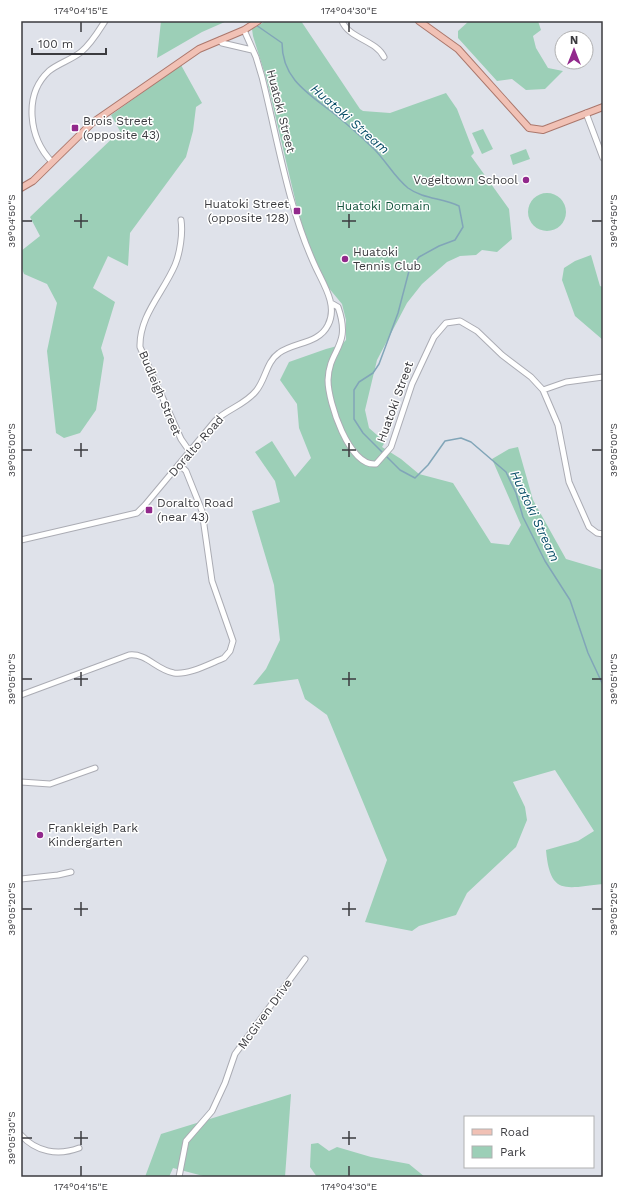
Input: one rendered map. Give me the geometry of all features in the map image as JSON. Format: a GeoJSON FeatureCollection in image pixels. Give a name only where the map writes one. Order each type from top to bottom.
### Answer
{"type":"FeatureCollection","features":[{"type":"Feature","properties":{"kind":"main road"},"geometry":{"type":"LineString","coordinates":[[419,21],[458,49],[529,128],[542,130],[603,107]]}},
{"type":"Feature","properties":{"kind":"main road"},"geometry":{"type":"LineString","coordinates":[[21,188],[33,181],[92,123],[199,49],[247,28],[257,22]]}},
{"type":"Feature","properties":{"kind":"street"},"geometry":{"type":"LineString","coordinates":[[52,162],[42,149],[34,126],[31,110],[36,89],[48,72],[80,53],[91,42],[105,21]]}},
{"type":"Feature","properties":{"kind":"street"},"geometry":{"type":"LineString","coordinates":[[342,21],[347,29],[379,49],[384,57]]}},
{"type":"Feature","properties":{"kind":"street","name":"Huatoki Street"},"geometry":{"type":"LineString","coordinates":[[247,28],[252,50],[262,77],[297,225],[331,303],[338,307],[343,330],[341,344],[331,364],[328,380],[335,412],[345,437],[355,454],[360,460],[369,464],[376,464],[380,462],[391,448],[408,393],[427,350],[442,326],[451,321],[460,321],[470,326],[502,355],[530,377],[543,390],[558,425],[569,482],[589,527],[597,533],[603,534]]}},
{"type":"Feature","properties":{"kind":"street"},"geometry":{"type":"LineString","coordinates":[[220,40],[222,43],[252,50]]}},
{"type":"Feature","properties":{"kind":"street"},"geometry":{"type":"LineString","coordinates":[[586,113],[603,158]]}},
{"type":"Feature","properties":{"kind":"street","name":"Budleigh Street"},"geometry":{"type":"LineString","coordinates":[[181,220],[182,228],[175,264],[147,316],[140,337],[140,347],[181,440],[190,452]]}},
{"type":"Feature","properties":{"kind":"street","name":"Doralto Road"},"geometry":{"type":"LineString","coordinates":[[21,540],[136,512],[145,505],[222,414],[245,401],[257,390],[269,364],[279,353],[315,338],[326,329],[330,320],[331,303]]}},
{"type":"Feature","properties":{"kind":"street"},"geometry":{"type":"LineString","coordinates":[[543,390],[566,382],[603,377]]}},
{"type":"Feature","properties":{"kind":"street"},"geometry":{"type":"LineString","coordinates":[[21,695],[129,655],[140,655],[166,671],[180,673],[224,658],[228,654],[233,641],[212,581],[202,511],[186,471],[179,464]]}},
{"type":"Feature","properties":{"kind":"street"},"geometry":{"type":"LineString","coordinates":[[21,782],[50,784],[95,768]]}},
{"type":"Feature","properties":{"kind":"street"},"geometry":{"type":"LineString","coordinates":[[21,879],[71,872]]}},
{"type":"Feature","properties":{"kind":"street","name":"McGiven Drive"},"geometry":{"type":"LineString","coordinates":[[179,1177],[186,1141],[212,1111],[226,1084],[235,1054],[305,959]]}},
{"type":"Feature","properties":{"kind":"street"},"geometry":{"type":"LineString","coordinates":[[21,1135],[32,1145],[47,1151],[67,1152],[79,1148]]}},
{"type":"Feature","properties":{"kind":"green space"},"geometry":{"type":"Polygon","coordinates":[[[161,21],[227,21],[202,32],[157,58],[161,21]]]}},
{"type":"Feature","properties":{"kind":"green space","name":"Huatoki Domain"},"geometry":{"type":"Polygon","coordinates":[[[266,21],[301,21],[360,109],[363,111],[390,113],[446,93],[457,109],[474,153],[471,156],[509,209],[512,239],[497,252],[482,250],[476,255],[460,256],[447,262],[422,284],[407,303],[377,360],[365,410],[369,428],[385,442],[382,447],[401,459],[419,474],[453,483],[491,543],[509,545],[521,525],[492,459],[509,449],[518,447],[533,500],[566,559],[603,570],[603,884],[579,887],[562,886],[556,882],[551,875],[546,850],[578,841],[594,831],[555,770],[513,782],[525,807],[527,820],[516,847],[467,893],[456,915],[419,926],[412,931],[365,922],[387,860],[327,715],[305,699],[298,679],[253,685],[266,669],[280,640],[274,585],[252,511],[280,502],[275,481],[255,452],[272,441],[295,477],[311,458],[299,428],[297,404],[280,380],[289,362],[341,345],[346,340],[346,320],[342,304],[323,281],[304,237],[267,81],[253,36],[252,29],[266,21]]]}},
{"type":"Feature","properties":{"kind":"green space"},"geometry":{"type":"Polygon","coordinates":[[[469,21],[538,21],[541,30],[533,36],[536,48],[548,68],[563,71],[545,89],[526,90],[512,79],[497,81],[458,38],[458,31],[469,21]]]}},
{"type":"Feature","properties":{"kind":"green space"},"geometry":{"type":"Polygon","coordinates":[[[181,65],[202,103],[196,107],[193,131],[186,157],[130,233],[128,266],[108,256],[93,288],[115,302],[101,348],[104,358],[96,410],[80,433],[64,438],[56,433],[47,351],[57,303],[47,284],[24,274],[21,266],[21,251],[40,236],[30,217],[120,131],[111,115],[181,65]]]}},
{"type":"Feature","properties":{"kind":"green space"},"geometry":{"type":"Polygon","coordinates":[[[483,129],[493,149],[482,154],[472,133],[483,129]]]}},
{"type":"Feature","properties":{"kind":"green space"},"geometry":{"type":"Polygon","coordinates":[[[526,149],[530,159],[513,165],[510,155],[526,149]]]}},
{"type":"Feature","properties":{"kind":"green space"},"geometry":{"type":"Polygon","coordinates":[[[543,193],[551,193],[558,196],[563,201],[566,212],[563,223],[558,228],[551,231],[543,231],[536,228],[531,223],[528,216],[528,208],[531,201],[536,196],[543,193]]]}},
{"type":"Feature","properties":{"kind":"green space"},"geometry":{"type":"Polygon","coordinates":[[[591,255],[600,286],[603,287],[603,340],[575,316],[562,280],[564,268],[575,261],[591,255]]]}},
{"type":"Feature","properties":{"kind":"green space"},"geometry":{"type":"Polygon","coordinates":[[[291,1094],[285,1177],[207,1177],[173,1168],[169,1177],[145,1177],[161,1134],[291,1094]]]}},
{"type":"Feature","properties":{"kind":"green space"},"geometry":{"type":"Polygon","coordinates":[[[318,1143],[329,1151],[337,1147],[371,1157],[409,1164],[425,1177],[317,1177],[310,1167],[311,1144],[318,1143]]]}},
{"type":"Feature","properties":{"kind":"waterway","name":"Huatoki Stream"},"geometry":{"type":"LineString","coordinates":[[256,25],[282,43],[286,65],[296,82],[372,147],[403,184],[414,192],[459,206],[463,227],[455,240],[439,246],[419,257],[409,271],[398,313],[379,364],[373,373],[359,382],[354,390],[354,419],[363,433],[400,470],[415,478],[428,465],[445,441],[461,438],[471,442],[506,472],[516,493],[523,517],[545,561],[570,600],[588,653],[603,685]]}},
{"type":"Feature","properties":{"kind":"place","name":"Brois Street (opposite 43)"},"geometry":{"type":"Point","coordinates":[75,128]}},
{"type":"Feature","properties":{"kind":"place","name":"Vogeltown School"},"geometry":{"type":"Point","coordinates":[526,180]}},
{"type":"Feature","properties":{"kind":"place","name":"Huatoki Street (opposite 128)"},"geometry":{"type":"Point","coordinates":[297,211]}},
{"type":"Feature","properties":{"kind":"place","name":"Huatoki Tennis Club"},"geometry":{"type":"Point","coordinates":[345,259]}},
{"type":"Feature","properties":{"kind":"place","name":"Doralto Road (near 43)"},"geometry":{"type":"Point","coordinates":[149,510]}},
{"type":"Feature","properties":{"kind":"place","name":"Frankleigh Park Kindergarten"},"geometry":{"type":"Point","coordinates":[40,835]}}]}
